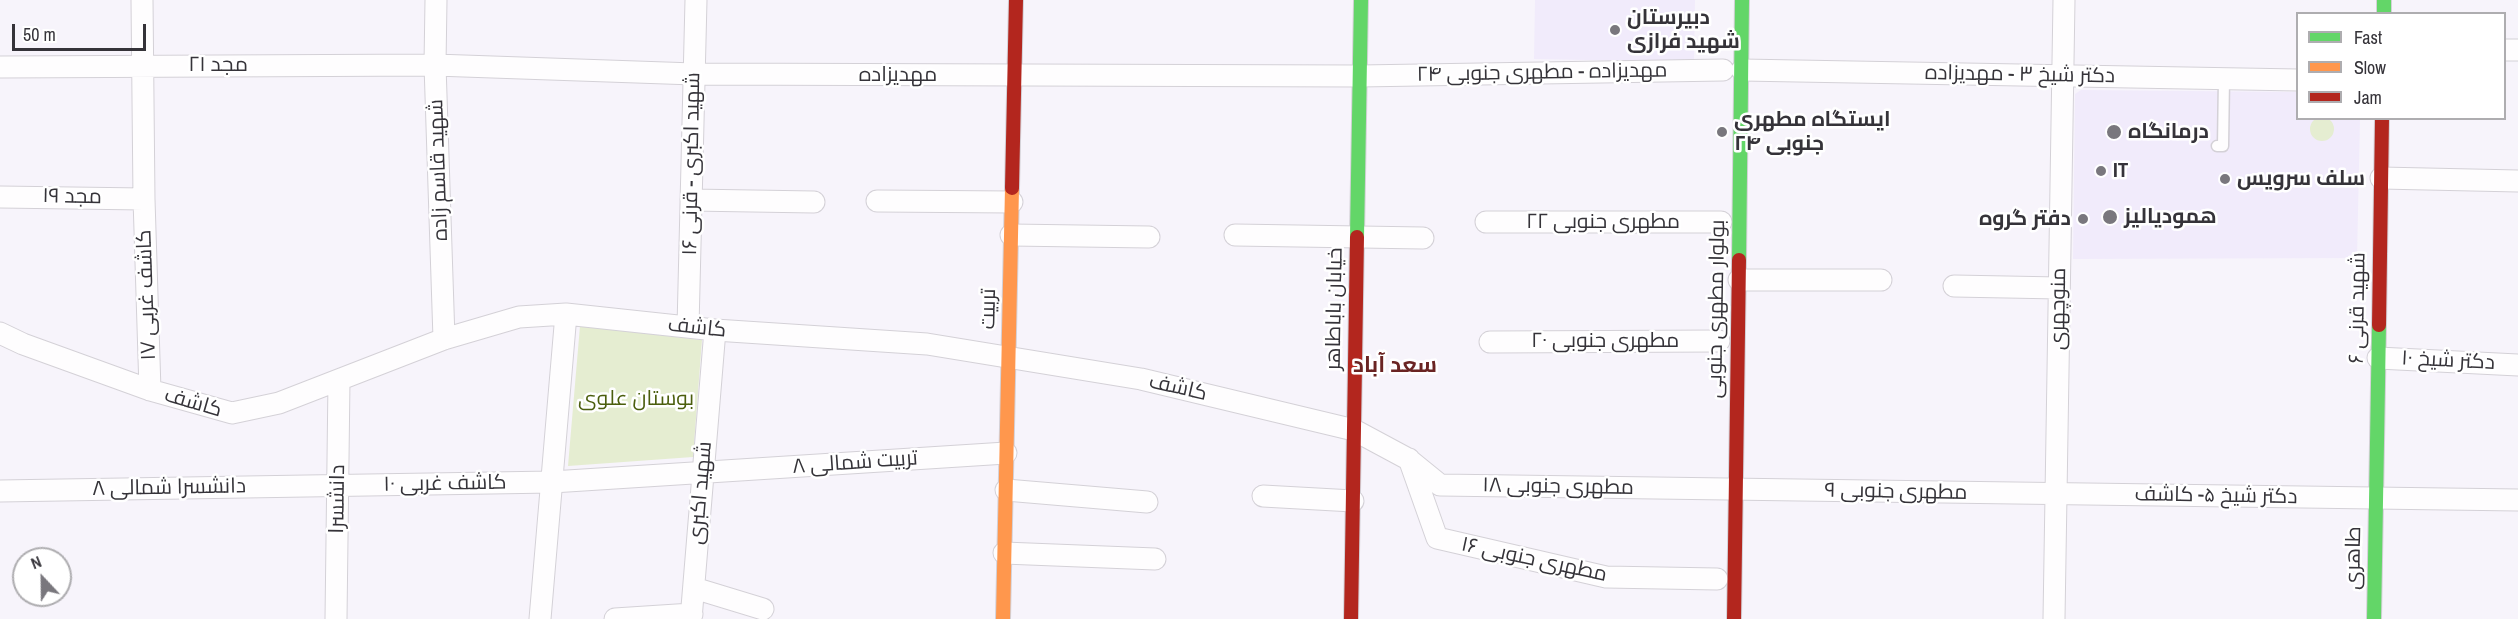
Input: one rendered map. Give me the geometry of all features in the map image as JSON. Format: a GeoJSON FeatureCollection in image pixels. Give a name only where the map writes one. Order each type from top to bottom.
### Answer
{"type":"FeatureCollection","features":[{"type":"Feature","properties":{"kind":"street","name":"کاشف غربی ۱۷"},"geometry":{"type":"LineString","coordinates":[[142,0],[144,199],[150,390]]}},
{"type":"Feature","properties":{"kind":"street","name":"شهید قاسم زاده"},"geometry":{"type":"LineString","coordinates":[[436,0],[435,65],[444,339]]}},
{"type":"Feature","properties":{"kind":"street","name":"شهید اکبری - قرنی ۱۶"},"geometry":{"type":"LineString","coordinates":[[688,327],[696,0]]}},
{"type":"Feature","properties":{"kind":"street","name":"تربیت"},"geometry":{"type":"LineString","coordinates":[[1003,619],[1016,0]]}},
{"type":"Feature","properties":{"kind":"street","name":"خیابان باباطاهر"},"geometry":{"type":"LineString","coordinates":[[1351,619],[1361,0]]}},
{"type":"Feature","properties":{"kind":"street","name":"بولوار مطهری جنوبی"},"geometry":{"type":"LineString","coordinates":[[1734,619],[1722,489],[1739,280],[1728,70],[1742,0]]}},
{"type":"Feature","properties":{"kind":"street","name":"منوچهری"},"geometry":{"type":"LineString","coordinates":[[2054,619],[2064,0]]}},
{"type":"Feature","properties":{"kind":"street","name":"مجد ۲۱"},"geometry":{"type":"LineString","coordinates":[[0,67],[435,65]]}},
{"type":"Feature","properties":{"kind":"street","name":"مهدیزاده"},"geometry":{"type":"LineString","coordinates":[[435,65],[694,74],[1360,76]]}},
{"type":"Feature","properties":{"kind":"street","name":"مهدیزاده - مطهری جنوبی ۲۴"},"geometry":{"type":"LineString","coordinates":[[1360,76],[1728,70]]}},
{"type":"Feature","properties":{"kind":"street","name":"دکتر شیخ ۳ - مهدیزاده"},"geometry":{"type":"LineString","coordinates":[[1728,70],[2296,80]]}},
{"type":"Feature","properties":{"kind":"street","name":"شهید قرنی ۶"},"geometry":{"type":"LineString","coordinates":[[2376,498],[2382,120]]}},
{"type":"Feature","properties":{"kind":"street"},"geometry":{"type":"LineString","coordinates":[[2381,178],[2518,181]]}},
{"type":"Feature","properties":{"kind":"street","name":"مجد ۱۹"},"geometry":{"type":"LineString","coordinates":[[0,197],[144,199]]}},
{"type":"Feature","properties":{"kind":"street"},"geometry":{"type":"LineString","coordinates":[[691,200],[814,202]]}},
{"type":"Feature","properties":{"kind":"street"},"geometry":{"type":"LineString","coordinates":[[877,201],[1012,202]]}},
{"type":"Feature","properties":{"kind":"street","name":"مطهری جنوبی ۲۲"},"geometry":{"type":"LineString","coordinates":[[1486,222],[1721,222]]}},
{"type":"Feature","properties":{"kind":"street"},"geometry":{"type":"LineString","coordinates":[[1011,235],[1149,237]]}},
{"type":"Feature","properties":{"kind":"street"},"geometry":{"type":"LineString","coordinates":[[1235,235],[1423,238]]}},
{"type":"Feature","properties":{"kind":"street"},"geometry":{"type":"LineString","coordinates":[[1739,280],[1881,280]]}},
{"type":"Feature","properties":{"kind":"street"},"geometry":{"type":"LineString","coordinates":[[1954,286],[2060,288]]}},
{"type":"Feature","properties":{"kind":"street","name":"کاشف"},"geometry":{"type":"LineString","coordinates":[[0,333],[23,344],[150,390],[232,413],[279,404],[444,339],[519,318],[566,314],[715,330],[927,344],[1141,379],[1354,430],[1408,459]]}},
{"type":"Feature","properties":{"kind":"street"},"geometry":{"type":"LineString","coordinates":[[540,619],[566,314]]}},
{"type":"Feature","properties":{"kind":"street","name":"شهید اکبری"},"geometry":{"type":"LineString","coordinates":[[691,617],[715,330]]}},
{"type":"Feature","properties":{"kind":"street","name":"مطهری جنوبی ۲۰"},"geometry":{"type":"LineString","coordinates":[[1491,342],[1719,341]]}},
{"type":"Feature","properties":{"kind":"street","name":"دکتر شیخ ۱۰"},"geometry":{"type":"LineString","coordinates":[[2378,358],[2518,364]]}},
{"type":"Feature","properties":{"kind":"street","name":"دانشسرا"},"geometry":{"type":"LineString","coordinates":[[336,619],[339,380]]}},
{"type":"Feature","properties":{"kind":"street","name":"تربیت شمالی ۸"},"geometry":{"type":"LineString","coordinates":[[552,482],[1006,453]]}},
{"type":"Feature","properties":{"kind":"street","name":"مطهری جنوبی ۱۸"},"geometry":{"type":"LineString","coordinates":[[1408,459],[1440,484],[1722,489]]}},
{"type":"Feature","properties":{"kind":"street","name":"مطهری جنوبی ۱۶"},"geometry":{"type":"LineString","coordinates":[[1408,459],[1437,538],[1606,578],[1717,578]]}},
{"type":"Feature","properties":{"kind":"street","name":"کاشف غربی ۱۰"},"geometry":{"type":"LineString","coordinates":[[338,486],[552,482]]}},
{"type":"Feature","properties":{"kind":"street","name":"دانشسرا شمالی ۸"},"geometry":{"type":"LineString","coordinates":[[0,491],[338,486]]}},
{"type":"Feature","properties":{"kind":"street","name":"مطهری جنوبی ۹"},"geometry":{"type":"LineString","coordinates":[[1722,489],[2056,494]]}},
{"type":"Feature","properties":{"kind":"street"},"geometry":{"type":"LineString","coordinates":[[1006,490],[1147,502]]}},
{"type":"Feature","properties":{"kind":"street","name":"دکتر شیخ ۵- کاشف"},"geometry":{"type":"LineString","coordinates":[[2056,494],[2518,500]]}},
{"type":"Feature","properties":{"kind":"street"},"geometry":{"type":"LineString","coordinates":[[1263,496],[1353,501]]}},
{"type":"Feature","properties":{"kind":"street","name":"طاهری"},"geometry":{"type":"LineString","coordinates":[[2374,619],[2376,498]]}},
{"type":"Feature","properties":{"kind":"street"},"geometry":{"type":"LineString","coordinates":[[1004,553],[1155,559]]}},
{"type":"Feature","properties":{"kind":"street"},"geometry":{"type":"LineString","coordinates":[[694,588],[763,609]]}},
{"type":"Feature","properties":{"kind":"street"},"geometry":{"type":"LineString","coordinates":[[615,619],[691,617]]}},
{"type":"Feature","properties":{"kind":"lane"},"geometry":{"type":"LineString","coordinates":[[2217,146],[2223,146],[2224,78]]}},
{"type":"Feature","properties":{"kind":"shaded area","name":"دبیرستان شهید فرازی"},"geometry":{"type":"Polygon","coordinates":[[[1535,0],[1695,0],[1694,62],[1534,59],[1535,0]]]}},
{"type":"Feature","properties":{"kind":"shaded area"},"geometry":{"type":"Polygon","coordinates":[[[2081,90],[2296,92],[2296,120],[2360,120],[2357,258],[2073,259],[2075,94],[2081,90]]]}},
{"type":"Feature","properties":{"kind":"green space"},"geometry":{"type":"Polygon","coordinates":[[[2313,120],[2331,120],[2334,124],[2334,134],[2327,141],[2317,141],[2310,134],[2310,124],[2313,120]]]}},
{"type":"Feature","properties":{"kind":"green space","name":"بوستان علوی"},"geometry":{"type":"Polygon","coordinates":[[[580,326],[702,340],[693,457],[568,466],[580,326]]]}},
{"type":"Feature","properties":{"kind":"traffic: fast"},"geometry":{"type":"LineString","coordinates":[[1357,237],[1361,0]]}},
{"type":"Feature","properties":{"kind":"traffic: fast"},"geometry":{"type":"LineString","coordinates":[[1739,260],[1742,0]]}},
{"type":"Feature","properties":{"kind":"traffic: fast"},"geometry":{"type":"LineString","coordinates":[[2384,0],[2384,12]]}},
{"type":"Feature","properties":{"kind":"traffic: fast"},"geometry":{"type":"LineString","coordinates":[[2374,619],[2379,325]]}},
{"type":"Feature","properties":{"kind":"traffic: slow"},"geometry":{"type":"LineString","coordinates":[[1003,619],[1012,188]]}},
{"type":"Feature","properties":{"kind":"traffic: jam"},"geometry":{"type":"LineString","coordinates":[[1012,188],[1016,0]]}},
{"type":"Feature","properties":{"kind":"traffic: jam"},"geometry":{"type":"LineString","coordinates":[[2379,325],[2382,120]]}},
{"type":"Feature","properties":{"kind":"traffic: jam"},"geometry":{"type":"LineString","coordinates":[[1351,619],[1357,237]]}},
{"type":"Feature","properties":{"kind":"traffic: jam"},"geometry":{"type":"LineString","coordinates":[[1734,619],[1739,260]]}},
{"type":"Feature","properties":{"kind":"place","name":"دبیرستان شهید فرازی"},"geometry":{"type":"Point","coordinates":[1615,30]}},
{"type":"Feature","properties":{"kind":"place","name":"ایستگاه مطهری جنوبی ۲۴"},"geometry":{"type":"Point","coordinates":[1722,132]}},
{"type":"Feature","properties":{"kind":"place","name":"درمانگاه"},"geometry":{"type":"Point","coordinates":[2114,132]}},
{"type":"Feature","properties":{"kind":"place","name":"IT"},"geometry":{"type":"Point","coordinates":[2101,171]}},
{"type":"Feature","properties":{"kind":"place","name":"سلف سرویس"},"geometry":{"type":"Point","coordinates":[2225,179]}},
{"type":"Feature","properties":{"kind":"place","name":"همودیالیز"},"geometry":{"type":"Point","coordinates":[2110,217]}},
{"type":"Feature","properties":{"kind":"place","name":"دفتر گروه"},"geometry":{"type":"Point","coordinates":[2083,219]}},
{"type":"Feature","properties":{"kind":"district","name":"سعد آباد"},"geometry":{"type":"Point","coordinates":[1395,366]}}]}
